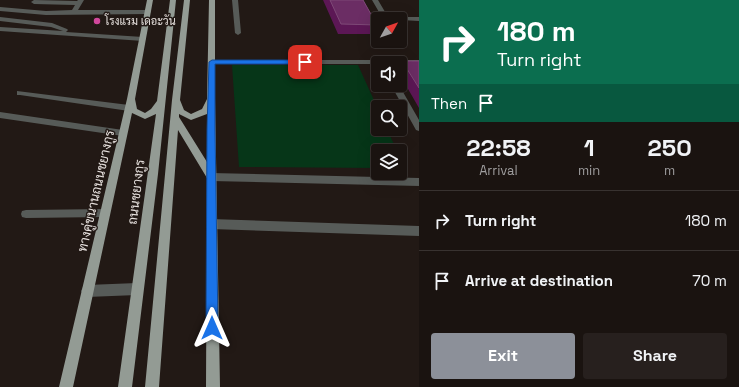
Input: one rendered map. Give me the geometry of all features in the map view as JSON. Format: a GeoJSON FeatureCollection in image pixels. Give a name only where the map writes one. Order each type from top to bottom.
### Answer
{"type":"FeatureCollection","features":[{"type":"Feature","properties":{"kind":"main road","name":"ทางคู่ขนานถนนชยางกูร"},"geometry":{"type":"LineString","coordinates":[[66,387],[132,99],[150,0]]}},
{"type":"Feature","properties":{"kind":"main road","name":"ถนนชยางกูร"},"geometry":{"type":"LineString","coordinates":[[125,387],[173,0]]}},
{"type":"Feature","properties":{"kind":"main road"},"geometry":{"type":"LineString","coordinates":[[152,387],[176,100],[187,0]]}},
{"type":"Feature","properties":{"kind":"main road"},"geometry":{"type":"LineString","coordinates":[[212,0],[211,224],[213,387]]}},
{"type":"Feature","properties":{"kind":"main road"},"geometry":{"type":"LineString","coordinates":[[176,100],[178,108],[181,112],[191,116],[206,111],[211,98]]}},
{"type":"Feature","properties":{"kind":"main road"},"geometry":{"type":"LineString","coordinates":[[132,99],[133,110],[138,116],[144,116],[154,112],[161,100]]}},
{"type":"Feature","properties":{"kind":"main road"},"geometry":{"type":"LineString","coordinates":[[175,118],[211,177]]}},
{"type":"Feature","properties":{"kind":"street"},"geometry":{"type":"LineString","coordinates":[[235,0],[238,34]]}},
{"type":"Feature","properties":{"kind":"street"},"geometry":{"type":"LineString","coordinates":[[375,0],[386,18],[419,19]]}},
{"type":"Feature","properties":{"kind":"street"},"geometry":{"type":"LineString","coordinates":[[28,12],[35,1],[80,1],[74,12]]}},
{"type":"Feature","properties":{"kind":"street"},"geometry":{"type":"LineString","coordinates":[[0,9],[28,12],[148,12]]}},
{"type":"Feature","properties":{"kind":"street"},"geometry":{"type":"LineString","coordinates":[[0,19],[52,25],[74,34]]}},
{"type":"Feature","properties":{"kind":"street"},"geometry":{"type":"LineString","coordinates":[[0,29],[143,39]]}},
{"type":"Feature","properties":{"kind":"street"},"geometry":{"type":"LineString","coordinates":[[212,62],[371,63]]}},
{"type":"Feature","properties":{"kind":"street"},"geometry":{"type":"LineString","coordinates":[[407,62],[419,62]]}},
{"type":"Feature","properties":{"kind":"street"},"geometry":{"type":"LineString","coordinates":[[399,92],[419,128]]}},
{"type":"Feature","properties":{"kind":"street"},"geometry":{"type":"LineString","coordinates":[[20,93],[129,108]]}},
{"type":"Feature","properties":{"kind":"street"},"geometry":{"type":"LineString","coordinates":[[0,114],[123,133]]}},
{"type":"Feature","properties":{"kind":"street"},"geometry":{"type":"LineString","coordinates":[[211,177],[419,182]]}},
{"type":"Feature","properties":{"kind":"street"},"geometry":{"type":"LineString","coordinates":[[26,214],[105,212]]}},
{"type":"Feature","properties":{"kind":"street"},"geometry":{"type":"LineString","coordinates":[[211,224],[419,231]]}},
{"type":"Feature","properties":{"kind":"street"},"geometry":{"type":"LineString","coordinates":[[87,291],[137,289]]}},
{"type":"Feature","properties":{"kind":"green space"},"geometry":{"type":"Polygon","coordinates":[[[232,65],[358,65],[374,100],[371,100],[371,136],[390,136],[394,144],[371,144],[371,168],[239,167],[232,65]]]}},
{"type":"Feature","properties":{"kind":"building"},"geometry":{"type":"Polygon","coordinates":[[[330,0],[363,0],[371,14],[371,25],[341,24],[330,0]]]}},
{"type":"Feature","properties":{"kind":"building"},"geometry":{"type":"Polygon","coordinates":[[[407,61],[419,61],[419,88],[407,69],[407,61]]]}},
{"type":"Feature","properties":{"kind":"place","name":"โรงแรม เดอะวัน"},"geometry":{"type":"Point","coordinates":[97,21]}},
{"type":"Feature","properties":{"kind":"route"},"geometry":{"type":"LineString","coordinates":[[212,328],[212,62],[305,62]]}}]}
